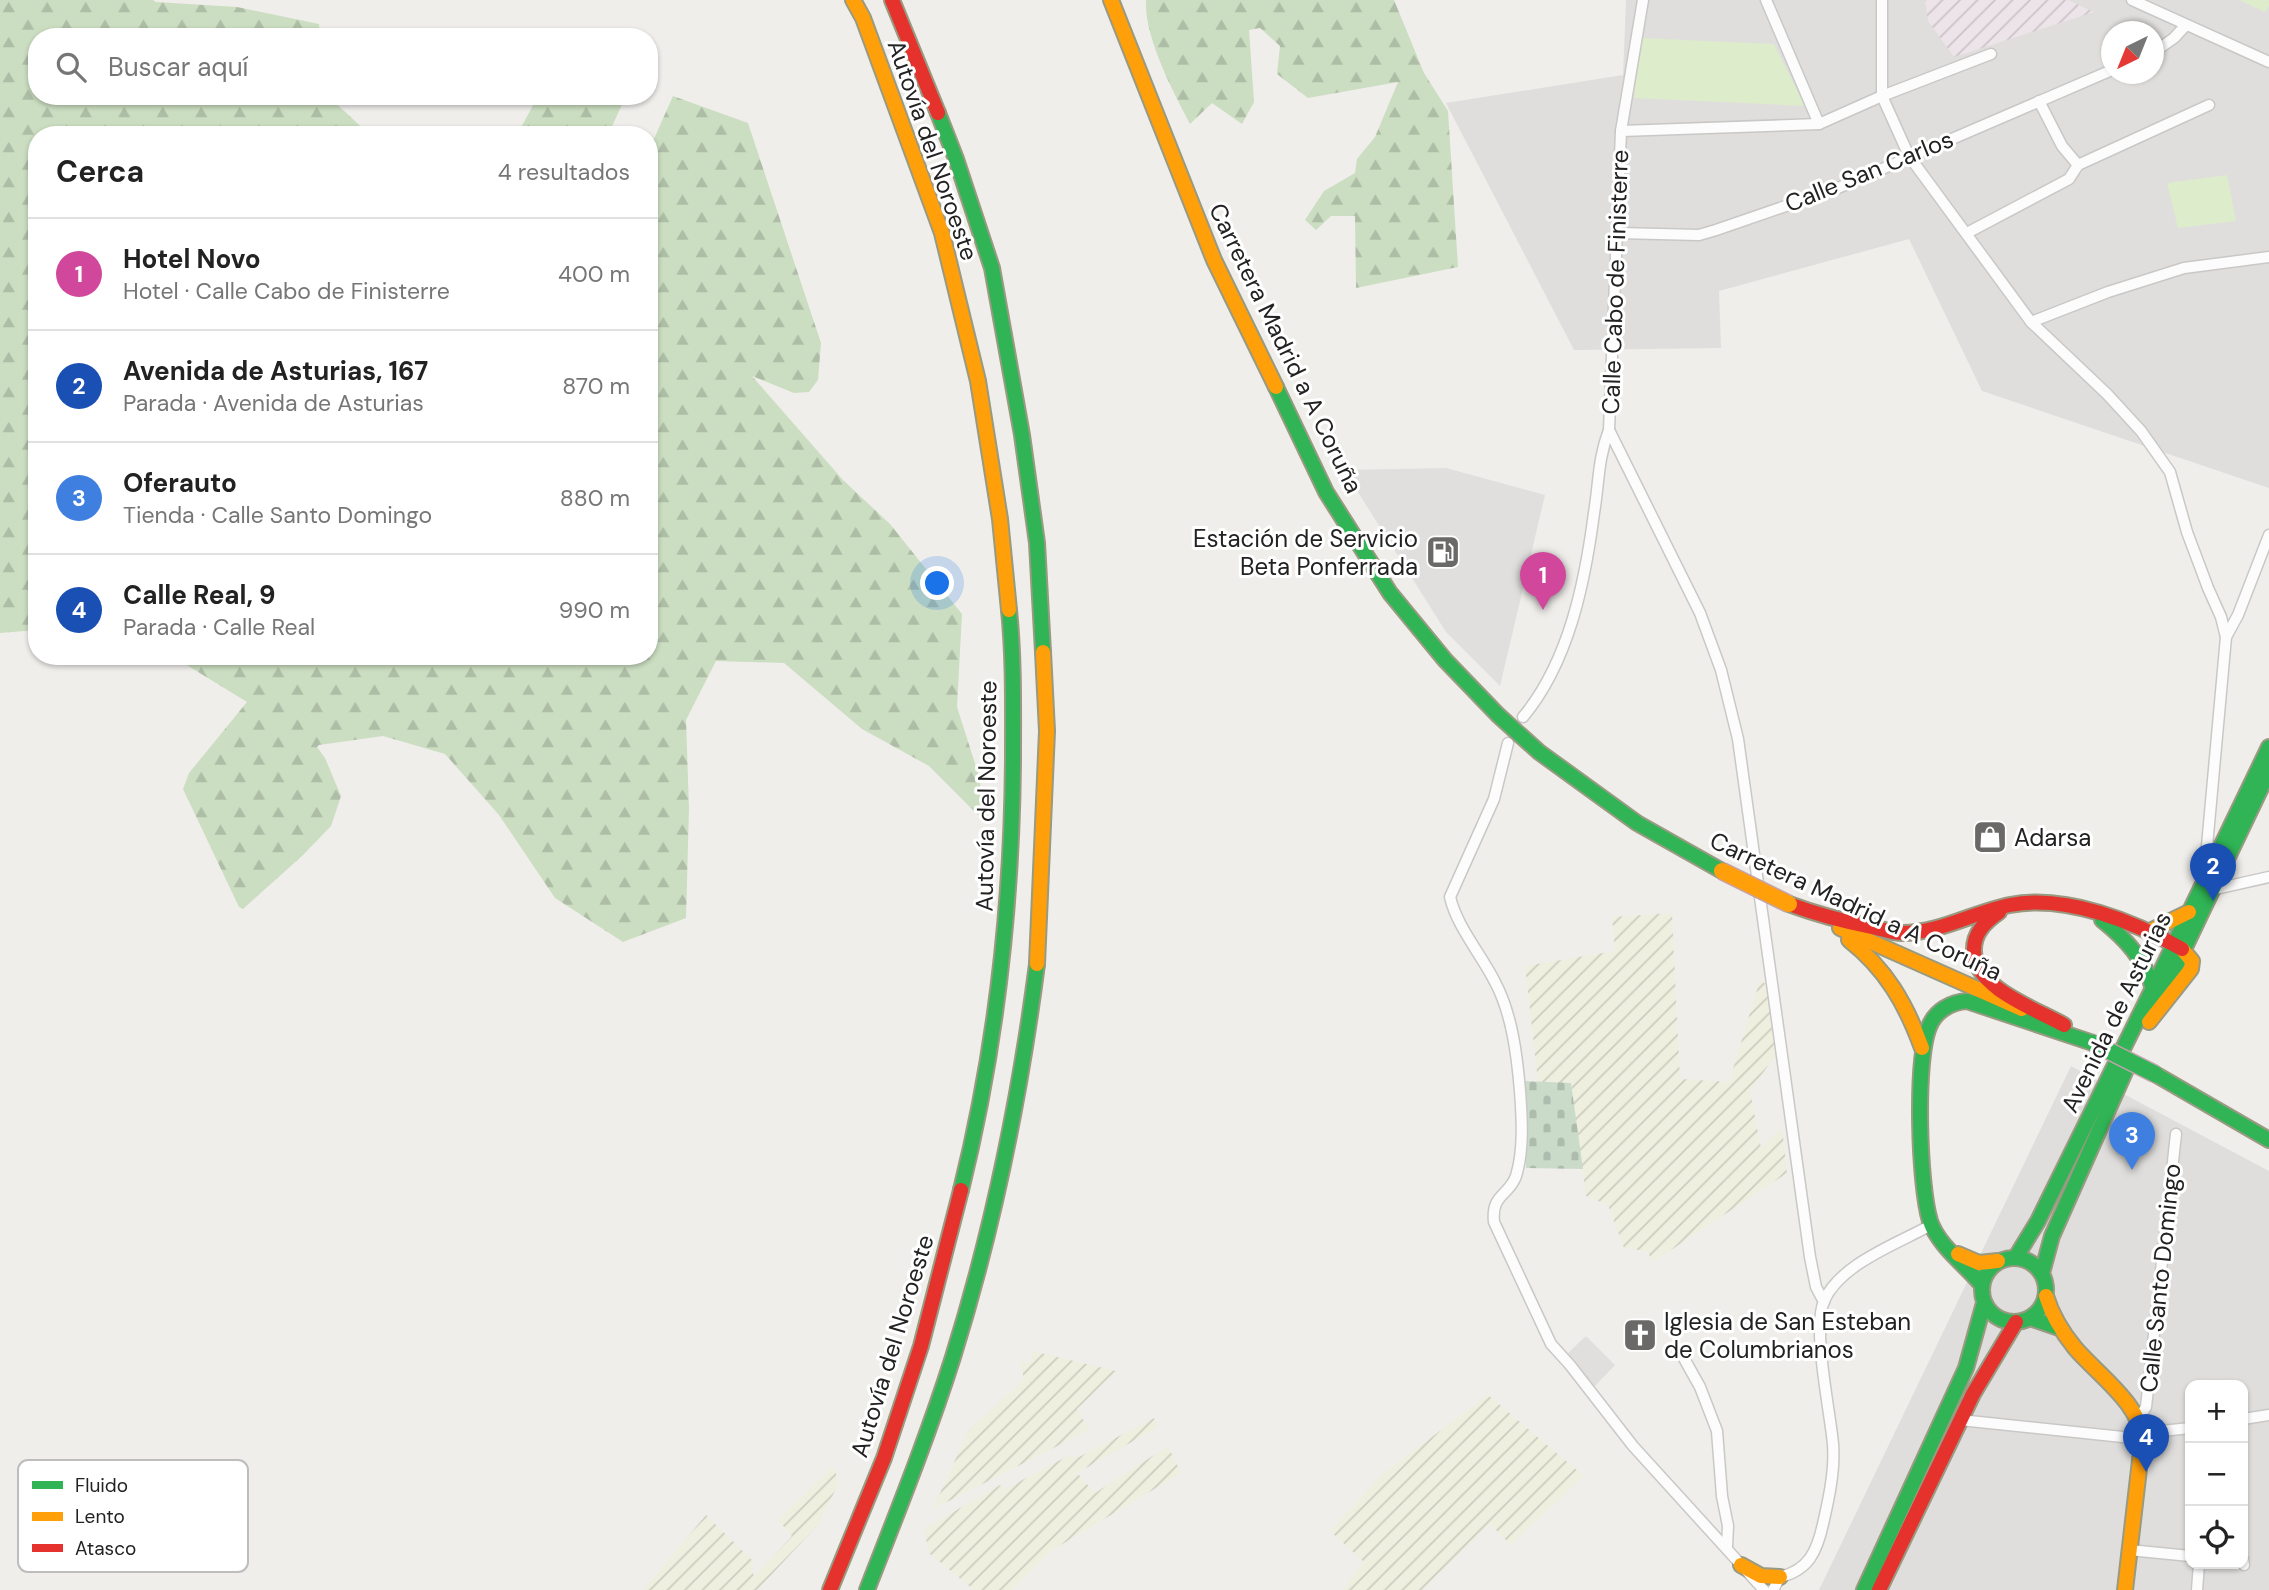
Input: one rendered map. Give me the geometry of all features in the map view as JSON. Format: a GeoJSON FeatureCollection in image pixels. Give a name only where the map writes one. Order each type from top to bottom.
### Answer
{"type":"FeatureCollection","features":[{"type":"Feature","properties":{"kind":"main road","name":"Autovía del Noroeste"},"geometry":{"type":"LineString","coordinates":[[830,1590],[884,1458],[921,1346],[975,1133],[1003,956],[1012,845],[1013,717],[1010,618],[999,519],[978,381],[942,233],[863,18],[853,0]]}},
{"type":"Feature","properties":{"kind":"main road","name":"Autovía del Noroeste"},"geometry":{"type":"LineString","coordinates":[[867,1590],[915,1467],[953,1356],[993,1209],[1025,1056],[1039,952],[1047,731],[1037,543],[1022,435],[992,268],[957,159],[892,0]]}},
{"type":"Feature","properties":{"kind":"main road","name":"Carretera Madrid a A Coruña"},"geometry":{"type":"LineString","coordinates":[[1111,0],[1214,260],[1326,492],[1390,593],[1445,660],[1498,715],[1538,752],[1637,823],[1722,871],[1871,943],[1996,996],[2155,1074],[2269,1140]]}},
{"type":"Feature","properties":{"kind":"main road","name":"Avenida de Asturias"},"geometry":{"type":"LineString","coordinates":[[2016,1257],[2063,1172],[2269,747]]}},
{"type":"Feature","properties":{"kind":"main road","name":"Avenida de Asturias"},"geometry":{"type":"LineString","coordinates":[[2175,945],[2211,890],[2269,771]]}},
{"type":"Feature","properties":{"kind":"main road"},"geometry":{"type":"LineString","coordinates":[[1789,904],[1830,919],[1902,933],[1943,926],[2009,905],[2034,902],[2061,904],[2152,930],[2175,945]]}},
{"type":"Feature","properties":{"kind":"main road"},"geometry":{"type":"LineString","coordinates":[[1789,904],[1852,942],[1881,968],[1900,993],[1922,1048],[1922,1167],[1931,1225],[1982,1284]]}},
{"type":"Feature","properties":{"kind":"main road"},"geometry":{"type":"LineString","coordinates":[[2009,905],[1987,920],[1975,937],[1974,955],[1978,970],[1991,983],[2093,1044]]}},
{"type":"Feature","properties":{"kind":"main road"},"geometry":{"type":"LineString","coordinates":[[2152,930],[2189,912]]}},
{"type":"Feature","properties":{"kind":"main road"},"geometry":{"type":"LineString","coordinates":[[2094,914],[2125,939],[2146,965],[2153,988]]}},
{"type":"Feature","properties":{"kind":"main road"},"geometry":{"type":"LineString","coordinates":[[2146,965],[2152,949],[2158,944],[2175,945]]}},
{"type":"Feature","properties":{"kind":"main road","name":"Avenida de Asturias"},"geometry":{"type":"LineString","coordinates":[[2042,1273],[2052,1236],[2149,1022],[2190,969],[2191,958],[2175,945]]}},
{"type":"Feature","properties":{"kind":"main road"},"geometry":{"type":"LineString","coordinates":[[1922,1048],[1929,1027],[1939,1013],[1957,1001],[1982,1005],[2093,1044]]}},
{"type":"Feature","properties":{"kind":"main road"},"geometry":{"type":"LineString","coordinates":[[1952,1251],[1979,1263],[2016,1257],[2032,1263],[2042,1273],[2046,1282],[2049,1309],[2059,1328],[2129,1405],[2141,1430],[2125,1590]]}},
{"type":"Feature","properties":{"kind":"main road"},"geometry":{"type":"LineString","coordinates":[[1864,1590],[1966,1368],[1981,1319],[1984,1303],[1982,1284],[1986,1272],[1998,1261]]}},
{"type":"Feature","properties":{"kind":"main road"},"geometry":{"type":"LineString","coordinates":[[1879,1590],[1973,1394],[2023,1320],[2040,1308],[2046,1296]]}},
{"type":"Feature","properties":{"kind":"main road"},"geometry":{"type":"LineString","coordinates":[[1984,1303],[1992,1314],[2002,1320],[2023,1320],[2059,1328]]}},
{"type":"Feature","properties":{"kind":"main road"},"geometry":{"type":"LineString","coordinates":[[823,1590],[911,1373]]}},
{"type":"Feature","properties":{"kind":"main road"},"geometry":{"type":"LineString","coordinates":[[1741,1565],[1776,1584]]}},
{"type":"Feature","properties":{"kind":"street","name":"Calle Cabo de Finisterre"},"geometry":{"type":"LineString","coordinates":[[1523,718],[1535,702],[1572,624],[1586,572],[1600,453],[1609,429],[1614,289],[1619,233],[1621,131],[1643,0]]}},
{"type":"Feature","properties":{"kind":"street"},"geometry":{"type":"LineString","coordinates":[[1766,0],[1819,124]]}},
{"type":"Feature","properties":{"kind":"street"},"geometry":{"type":"LineString","coordinates":[[1882,0],[1882,96],[1909,156],[2031,322],[2107,394],[2141,431],[2170,472],[2187,531],[2226,636],[2206,857],[2212,867]]}},
{"type":"Feature","properties":{"kind":"street"},"geometry":{"type":"LineString","coordinates":[[2133,0],[2269,62]]}},
{"type":"Feature","properties":{"kind":"street"},"geometry":{"type":"LineString","coordinates":[[2164,45],[2186,24]]}},
{"type":"Feature","properties":{"kind":"street"},"geometry":{"type":"LineString","coordinates":[[1621,131],[1819,124],[1882,96],[1992,54]]}},
{"type":"Feature","properties":{"kind":"street","name":"Calle San Carlos"},"geometry":{"type":"LineString","coordinates":[[1619,233],[1699,234],[1838,188],[2101,75]]}},
{"type":"Feature","properties":{"kind":"street"},"geometry":{"type":"LineString","coordinates":[[2039,101],[2062,146],[2078,165]]}},
{"type":"Feature","properties":{"kind":"street"},"geometry":{"type":"LineString","coordinates":[[1966,233],[2069,178],[2078,165],[2209,105]]}},
{"type":"Feature","properties":{"kind":"street"},"geometry":{"type":"LineString","coordinates":[[2031,322],[2108,292],[2184,268],[2269,257]]}},
{"type":"Feature","properties":{"kind":"street"},"geometry":{"type":"LineString","coordinates":[[1609,429],[1700,613],[1721,670],[1738,739],[1811,1257],[1816,1287],[1824,1302]]}},
{"type":"Feature","properties":{"kind":"street"},"geometry":{"type":"LineString","coordinates":[[2226,636],[2238,615],[2269,534]]}},
{"type":"Feature","properties":{"kind":"street"},"geometry":{"type":"LineString","coordinates":[[1508,743],[1494,799],[1450,897],[1456,913],[1497,985],[1514,1041],[1520,1092],[1521,1136],[1515,1180],[1495,1202],[1494,1222],[1551,1344],[1633,1446],[1764,1590]]}},
{"type":"Feature","properties":{"kind":"street"},"geometry":{"type":"LineString","coordinates":[[2211,890],[2269,877]]}},
{"type":"Feature","properties":{"kind":"street","name":"Calle Santo Domingo"},"geometry":{"type":"LineString","coordinates":[[2141,1430],[2146,1406],[2176,1134]]}},
{"type":"Feature","properties":{"kind":"street"},"geometry":{"type":"LineString","coordinates":[[1776,1584],[1801,1569],[1812,1558],[1828,1502],[1833,1447],[1819,1329],[1824,1302],[1840,1278],[1856,1265],[1931,1225]]}},
{"type":"Feature","properties":{"kind":"street"},"geometry":{"type":"LineString","coordinates":[[1681,1353],[1700,1387],[1717,1431],[1722,1496],[1728,1527],[1727,1547]]}},
{"type":"Feature","properties":{"kind":"street"},"geometry":{"type":"LineString","coordinates":[[2248,1418],[2269,1415]]}},
{"type":"Feature","properties":{"kind":"street"},"geometry":{"type":"LineString","coordinates":[[1960,1420],[2141,1430],[2185,1428]]}},
{"type":"Feature","properties":{"kind":"street"},"geometry":{"type":"LineString","coordinates":[[2129,1550],[2185,1556]]}},
{"type":"Feature","properties":{"kind":"street"},"geometry":{"type":"LineString","coordinates":[[2197,1590],[2199,1569]]}},
{"type":"Feature","properties":{"kind":"shaded area"},"geometry":{"type":"Polygon","coordinates":[[[1626,0],[2269,0],[2269,488],[1982,391],[1909,239],[1719,291],[1721,348],[1574,350],[1446,103],[1623,75],[1626,0]]]}},
{"type":"Feature","properties":{"kind":"shaded area"},"geometry":{"type":"Polygon","coordinates":[[[1925,0],[2068,0],[2094,12],[1954,57],[1928,21],[1925,0]]]}},
{"type":"Feature","properties":{"kind":"shaded area"},"geometry":{"type":"Polygon","coordinates":[[[1446,468],[1545,495],[1500,686],[1446,632],[1344,470],[1446,468]]]}},
{"type":"Feature","properties":{"kind":"shaded area"},"geometry":{"type":"Polygon","coordinates":[[[2071,1066],[2269,1171],[2269,1590],[1819,1590],[2071,1066]]]}},
{"type":"Feature","properties":{"kind":"shaded area"},"geometry":{"type":"Polygon","coordinates":[[[1586,1336],[1615,1365],[1593,1388],[1568,1353],[1586,1336]]]}},
{"type":"Feature","properties":{"kind":"green space"},"geometry":{"type":"Polygon","coordinates":[[[0,0],[153,0],[237,7],[319,24],[319,28],[28,28],[28,105],[338,105],[360,126],[28,126],[28,631],[0,633],[0,0]]]}},
{"type":"Feature","properties":{"kind":"green space"},"geometry":{"type":"Polygon","coordinates":[[[1146,0],[1394,0],[1424,73],[1448,111],[1458,267],[1356,288],[1355,216],[1331,216],[1316,230],[1305,220],[1324,191],[1355,173],[1357,159],[1375,137],[1398,82],[1308,98],[1277,74],[1280,46],[1260,28],[1249,30],[1254,102],[1242,124],[1212,103],[1190,124],[1155,47],[1146,0]]]}},
{"type":"Feature","properties":{"kind":"green space"},"geometry":{"type":"Polygon","coordinates":[[[2239,0],[2269,0],[2269,6],[2265,12],[2239,0]]]}},
{"type":"Feature","properties":{"kind":"green space"},"geometry":{"type":"Polygon","coordinates":[[[1640,38],[1774,44],[1805,106],[1634,98],[1640,38]]]}},
{"type":"Feature","properties":{"kind":"green space"},"geometry":{"type":"Polygon","coordinates":[[[673,96],[748,123],[821,343],[818,380],[809,392],[794,393],[752,376],[843,480],[890,524],[962,614],[957,707],[980,779],[982,819],[929,766],[862,729],[784,663],[716,661],[686,720],[689,808],[686,918],[623,942],[555,898],[499,815],[445,754],[383,736],[317,747],[325,758],[341,796],[331,826],[243,909],[239,907],[183,789],[189,773],[247,702],[187,665],[658,665],[658,130],[673,96]]]}},
{"type":"Feature","properties":{"kind":"green space"},"geometry":{"type":"Polygon","coordinates":[[[533,105],[622,105],[612,126],[522,126],[533,105]]]}},
{"type":"Feature","properties":{"kind":"green space"},"geometry":{"type":"Polygon","coordinates":[[[2227,175],[2236,221],[2178,228],[2167,183],[2227,175]]]}},
{"type":"Feature","properties":{"kind":"green space"},"geometry":{"type":"Polygon","coordinates":[[[1672,913],[1680,1079],[1729,1082],[1760,980],[1769,986],[1775,1056],[1750,1091],[1761,1148],[1782,1127],[1787,1173],[1653,1262],[1647,1251],[1624,1248],[1608,1205],[1586,1196],[1571,1084],[1538,1082],[1525,966],[1615,951],[1612,917],[1672,913]]]}},
{"type":"Feature","properties":{"kind":"green space"},"geometry":{"type":"Polygon","coordinates":[[[1522,1081],[1571,1083],[1583,1169],[1526,1168],[1522,1081]]]}},
{"type":"Feature","properties":{"kind":"green space"},"geometry":{"type":"Polygon","coordinates":[[[1032,1351],[1116,1371],[1077,1409],[1089,1430],[933,1509],[968,1431],[1024,1379],[1020,1362],[1031,1363],[1032,1351]]]}},
{"type":"Feature","properties":{"kind":"green space"},"geometry":{"type":"Polygon","coordinates":[[[1488,1395],[1584,1476],[1511,1545],[1490,1524],[1422,1590],[1343,1590],[1363,1561],[1330,1531],[1380,1476],[1488,1395]]]}},
{"type":"Feature","properties":{"kind":"green space"},"geometry":{"type":"Polygon","coordinates":[[[1154,1418],[1158,1427],[1077,1473],[1095,1493],[1168,1446],[1181,1473],[1051,1551],[1012,1590],[974,1590],[929,1553],[924,1529],[1000,1485],[1005,1489],[1066,1457],[1079,1457],[1154,1418]]]}},
{"type":"Feature","properties":{"kind":"green space"},"geometry":{"type":"Polygon","coordinates":[[[833,1466],[839,1482],[819,1524],[757,1590],[643,1590],[706,1515],[754,1562],[754,1577],[792,1536],[778,1520],[833,1466]]]}},
{"type":"Feature","properties":{"kind":"traffic: fast"},"geometry":{"type":"LineString","coordinates":[[938,113],[992,268],[1022,435],[1037,543],[1043,652]]}},
{"type":"Feature","properties":{"kind":"traffic: fast"},"geometry":{"type":"LineString","coordinates":[[1276,387],[1326,492],[1390,593],[1445,660],[1498,715],[1539,752],[1637,823],[1722,871]]}},
{"type":"Feature","properties":{"kind":"traffic: fast"},"geometry":{"type":"LineString","coordinates":[[961,1190],[993,1030],[1005,922],[1013,759],[1009,610]]}},
{"type":"Feature","properties":{"kind":"traffic: fast"},"geometry":{"type":"LineString","coordinates":[[2153,988],[2269,747]]}},
{"type":"Feature","properties":{"kind":"traffic: fast"},"geometry":{"type":"LineString","coordinates":[[2156,1008],[2269,771]]}},
{"type":"Feature","properties":{"kind":"traffic: fast"},"geometry":{"type":"LineString","coordinates":[[2102,920],[2133,950],[2145,968],[2153,988]]}},
{"type":"Feature","properties":{"kind":"traffic: fast"},"geometry":{"type":"LineString","coordinates":[[867,1590],[943,1387],[981,1260],[1004,1162],[1037,964]]}},
{"type":"Feature","properties":{"kind":"traffic: fast"},"geometry":{"type":"LineString","coordinates":[[2016,1257],[2038,1221],[2153,988]]}},
{"type":"Feature","properties":{"kind":"traffic: fast"},"geometry":{"type":"LineString","coordinates":[[1981,1284],[1939,1238],[1930,1221],[1926,1204],[1921,1153],[1920,1094],[1929,1027],[1935,1016],[1944,1008],[1967,1001],[2093,1043]]}},
{"type":"Feature","properties":{"kind":"traffic: fast"},"geometry":{"type":"LineString","coordinates":[[2093,1043],[2155,1074]]}},
{"type":"Feature","properties":{"kind":"traffic: fast"},"geometry":{"type":"LineString","coordinates":[[2042,1273],[2052,1236],[2128,1065]]}},
{"type":"Feature","properties":{"kind":"traffic: fast"},"geometry":{"type":"LineString","coordinates":[[2155,1074],[2269,1140]]}},
{"type":"Feature","properties":{"kind":"traffic: fast"},"geometry":{"type":"LineString","coordinates":[[2008,1258],[2020,1258],[2037,1267],[2044,1278],[2046,1290],[2044,1302],[2037,1313],[2020,1322],[2008,1322],[1996,1317],[1987,1308],[1982,1296],[1982,1284],[1987,1272],[1996,1263],[2008,1258]]}},
{"type":"Feature","properties":{"kind":"traffic: fast"},"geometry":{"type":"LineString","coordinates":[[1864,1590],[1966,1368],[1984,1303]]}},
{"type":"Feature","properties":{"kind":"traffic: fast"},"geometry":{"type":"LineString","coordinates":[[2030,1318],[2059,1328]]}},
{"type":"Feature","properties":{"kind":"traffic: slow"},"geometry":{"type":"LineString","coordinates":[[853,0],[863,18],[942,233],[978,381],[1000,519],[1009,610]]}},
{"type":"Feature","properties":{"kind":"traffic: slow"},"geometry":{"type":"LineString","coordinates":[[1111,0],[1214,260],[1276,387]]}},
{"type":"Feature","properties":{"kind":"traffic: slow"},"geometry":{"type":"LineString","coordinates":[[1037,964],[1047,731],[1043,652]]}},
{"type":"Feature","properties":{"kind":"traffic: slow"},"geometry":{"type":"LineString","coordinates":[[1722,871],[1789,904]]}},
{"type":"Feature","properties":{"kind":"traffic: slow"},"geometry":{"type":"LineString","coordinates":[[2152,930],[2189,912]]}},
{"type":"Feature","properties":{"kind":"traffic: slow"},"geometry":{"type":"LineString","coordinates":[[1840,928],[2022,1009]]}},
{"type":"Feature","properties":{"kind":"traffic: slow"},"geometry":{"type":"LineString","coordinates":[[1849,940],[1874,963],[1893,988],[1922,1048]]}},
{"type":"Feature","properties":{"kind":"traffic: slow"},"geometry":{"type":"LineString","coordinates":[[2149,1022],[2191,969],[2192,961],[2182,949]]}},
{"type":"Feature","properties":{"kind":"traffic: slow"},"geometry":{"type":"LineString","coordinates":[[1958,1254],[1979,1263],[1998,1261]]}},
{"type":"Feature","properties":{"kind":"traffic: slow"},"geometry":{"type":"LineString","coordinates":[[2046,1296],[2054,1317],[2066,1336],[2128,1404],[2141,1430],[2142,1443],[2125,1590]]}},
{"type":"Feature","properties":{"kind":"traffic: slow"},"geometry":{"type":"LineString","coordinates":[[1741,1565],[1761,1576],[1780,1577]]}},
{"type":"Feature","properties":{"kind":"traffic: jam"},"geometry":{"type":"LineString","coordinates":[[892,0],[938,113]]}},
{"type":"Feature","properties":{"kind":"traffic: jam"},"geometry":{"type":"LineString","coordinates":[[1789,904],[1843,921],[1902,933],[1930,930],[2010,905],[2054,903],[2122,920],[2182,949]]}},
{"type":"Feature","properties":{"kind":"traffic: jam"},"geometry":{"type":"LineString","coordinates":[[1999,912],[1978,934],[1974,945],[1977,965],[1985,977],[2009,996],[2064,1025]]}},
{"type":"Feature","properties":{"kind":"traffic: jam"},"geometry":{"type":"LineString","coordinates":[[830,1590],[884,1458],[921,1346],[961,1190]]}},
{"type":"Feature","properties":{"kind":"traffic: jam"},"geometry":{"type":"LineString","coordinates":[[1879,1590],[1973,1394],[2016,1322]]}},
{"type":"Feature","properties":{"kind":"place","name":"Estación de Servicio Beta Ponferrada"},"geometry":{"type":"Point","coordinates":[1443,552]}},
{"type":"Feature","properties":{"kind":"place","name":"Hotel Novo"},"geometry":{"type":"Point","coordinates":[1543,610]}},
{"type":"Feature","properties":{"kind":"place","name":"Adarsa"},"geometry":{"type":"Point","coordinates":[1990,837]}},
{"type":"Feature","properties":{"kind":"place","name":"Avenida de Asturias, 167"},"geometry":{"type":"Point","coordinates":[2213,901]}},
{"type":"Feature","properties":{"kind":"place","name":"Oferauto"},"geometry":{"type":"Point","coordinates":[2132,1170]}},
{"type":"Feature","properties":{"kind":"place","name":"Iglesia de San Esteban de Columbrianos"},"geometry":{"type":"Point","coordinates":[1640,1335]}},
{"type":"Feature","properties":{"kind":"place","name":"Calle Real, 9"},"geometry":{"type":"Point","coordinates":[2146,1472]}}]}
